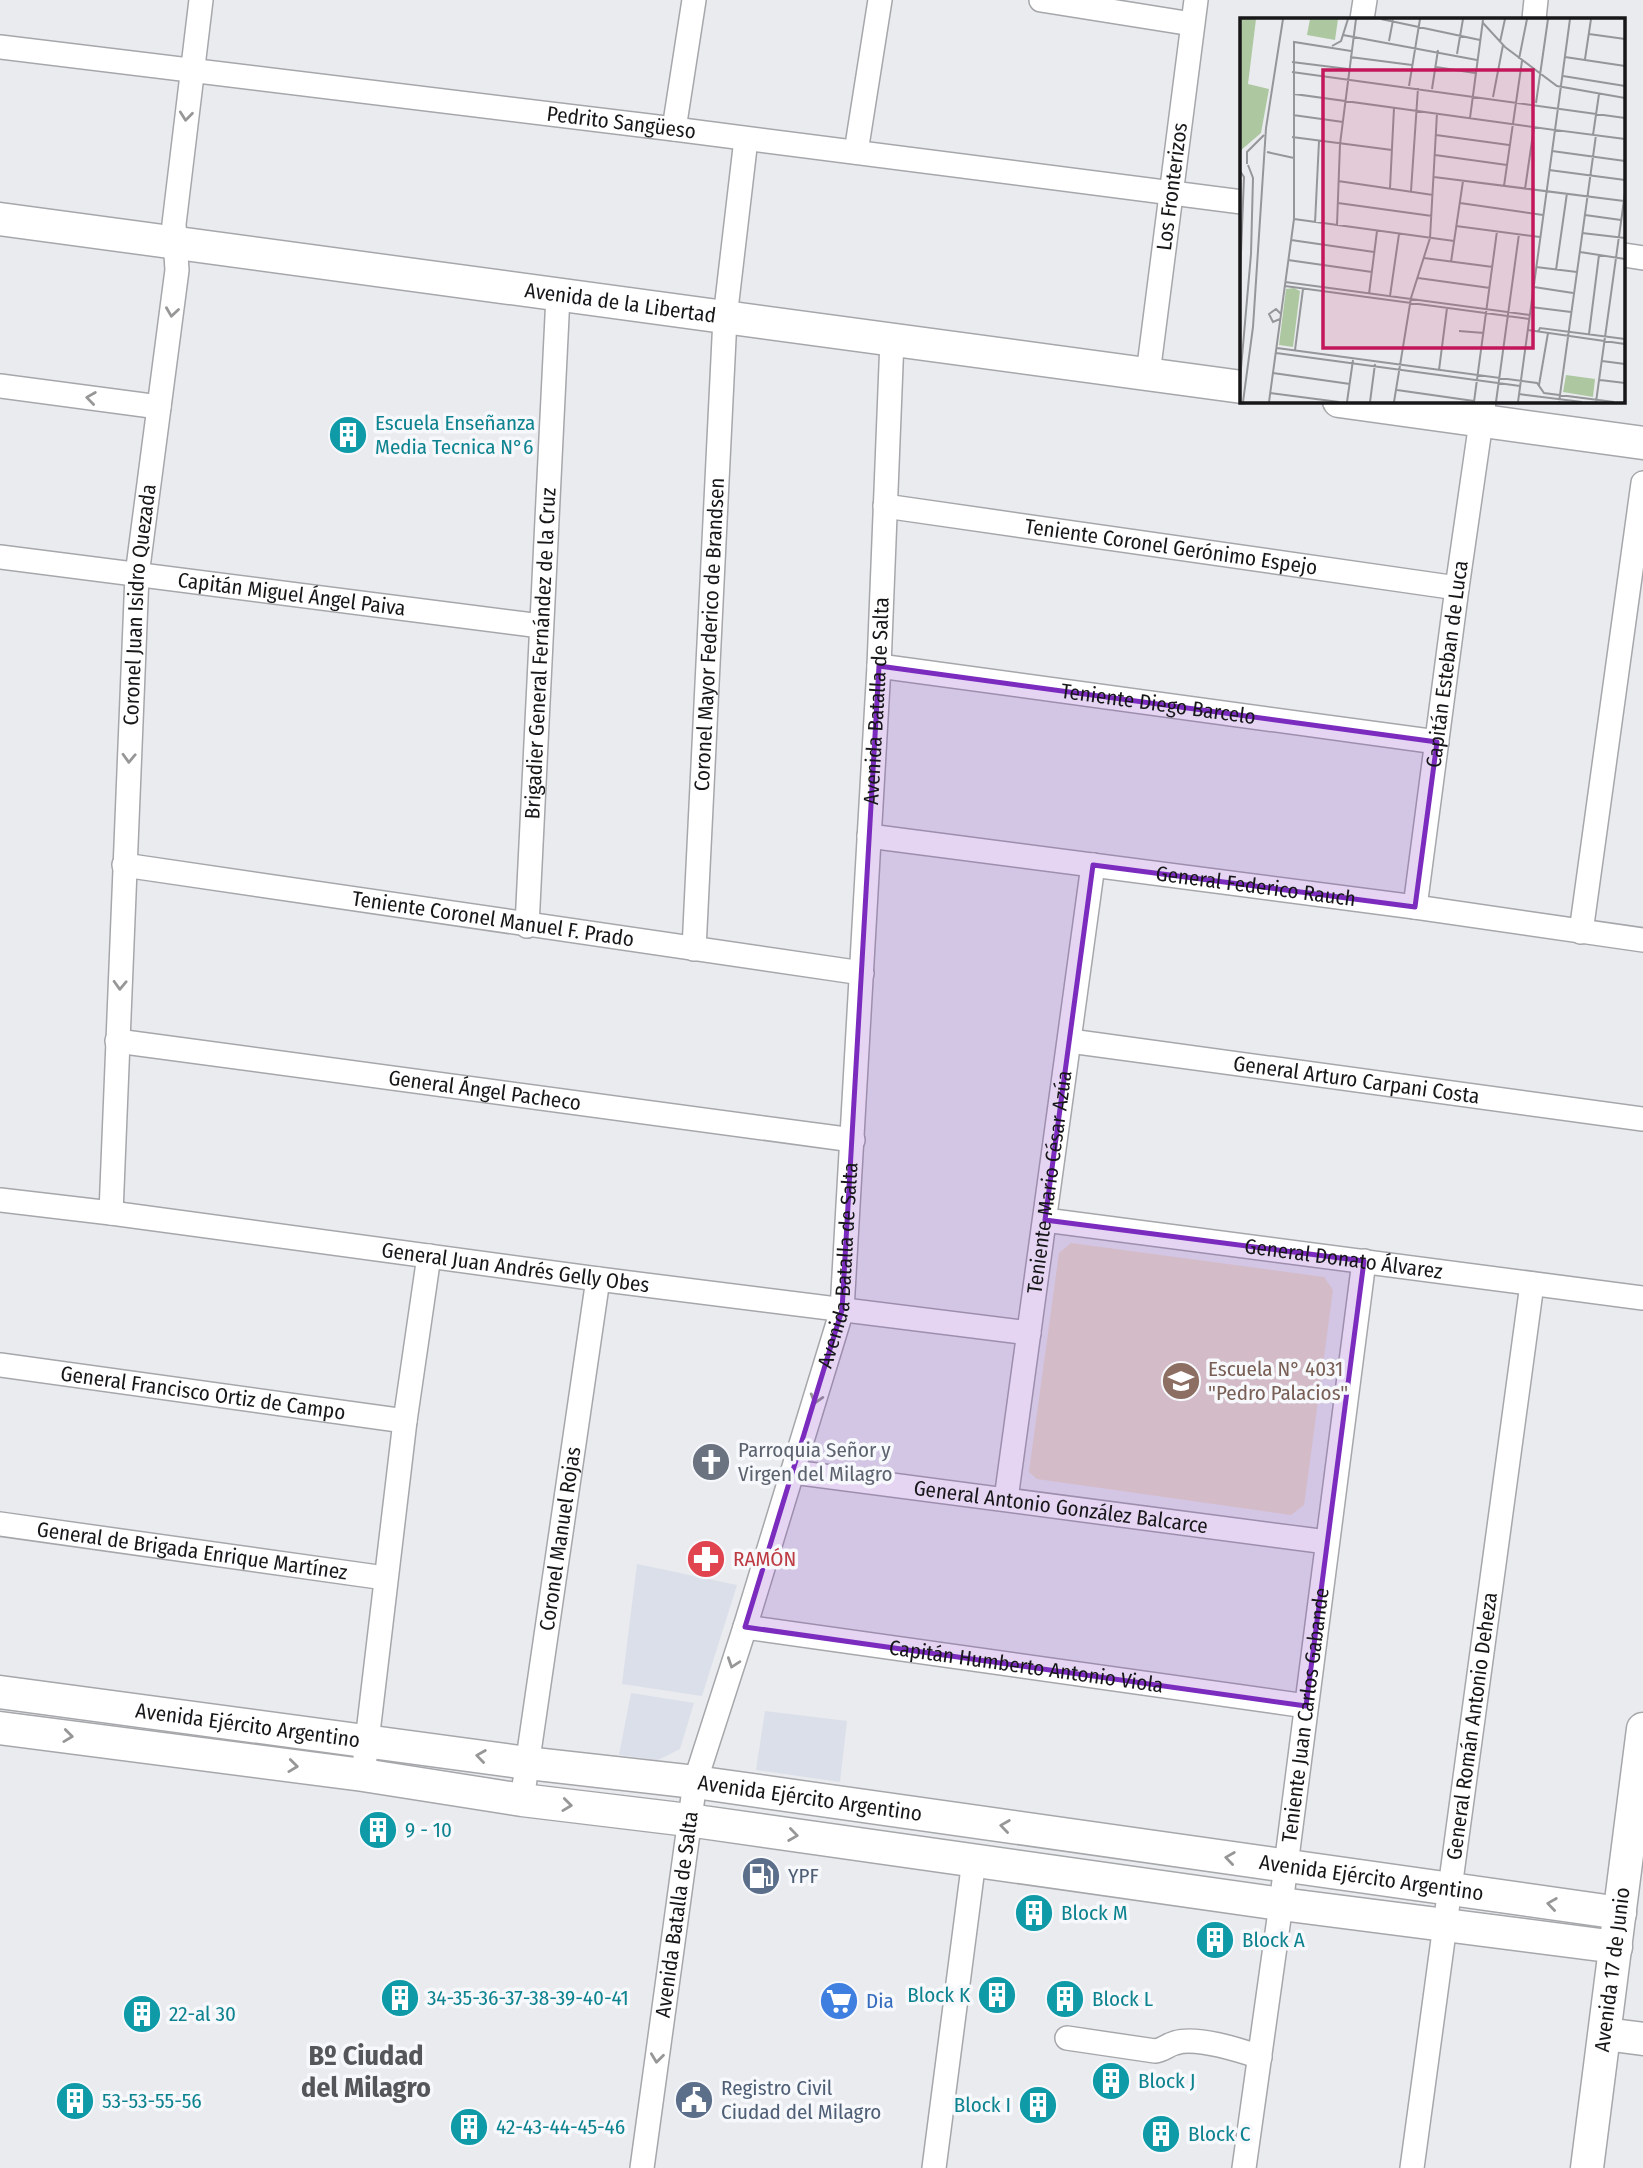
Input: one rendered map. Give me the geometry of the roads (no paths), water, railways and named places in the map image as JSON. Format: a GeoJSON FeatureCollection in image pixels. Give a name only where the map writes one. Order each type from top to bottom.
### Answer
{"type":"FeatureCollection","features":[{"type":"Feature","properties":{"kind":"street","name":"Coronel Juan Isidro Quezada"},"geometry":{"type":"LineString","coordinates":[[111,1213],[137,575],[177,270],[174,224],[201,0]]}},
{"type":"Feature","properties":{"kind":"street"},"geometry":{"type":"LineString","coordinates":[[674,129],[694,0]]}},
{"type":"Feature","properties":{"kind":"street"},"geometry":{"type":"LineString","coordinates":[[856,152],[880,0]]}},
{"type":"Feature","properties":{"kind":"street"},"geometry":{"type":"LineString","coordinates":[[1041,0],[1192,24]]}},
{"type":"Feature","properties":{"kind":"street","name":"Los Fronterizos"},"geometry":{"type":"LineString","coordinates":[[1148,374],[1196,0]]}},
{"type":"Feature","properties":{"kind":"street"},"geometry":{"type":"LineString","coordinates":[[1362,18],[1365,0]]}},
{"type":"Feature","properties":{"kind":"street"},"geometry":{"type":"LineString","coordinates":[[1534,18],[1536,0]]}},
{"type":"Feature","properties":{"kind":"street","name":"Pedrito Sangüeso"},"geometry":{"type":"LineString","coordinates":[[0,47],[1240,202]]}},
{"type":"Feature","properties":{"kind":"street","name":"Coronel Mayor Federico de Brandsen"},"geometry":{"type":"LineString","coordinates":[[694,949],[725,318],[746,139]]}},
{"type":"Feature","properties":{"kind":"street","name":"Avenida de la Libertad"},"geometry":{"type":"LineString","coordinates":[[0,219],[1240,387]]}},
{"type":"Feature","properties":{"kind":"street","name":"Brigadier General Fernández de la Cruz"},"geometry":{"type":"LineString","coordinates":[[527,926],[558,296]]}},
{"type":"Feature","properties":{"kind":"street","name":"Avenida Batalla de Salta"},"geometry":{"type":"LineString","coordinates":[[642,2168],[695,1782],[842,1311],[879,666],[892,340]]}},
{"type":"Feature","properties":{"kind":"street"},"geometry":{"type":"LineString","coordinates":[[0,386],[159,407]]}},
{"type":"Feature","properties":{"kind":"street"},"geometry":{"type":"LineString","coordinates":[[1353,402],[1483,411],[1643,443]]}},
{"type":"Feature","properties":{"kind":"street","name":"Capitán Esteban de Luca"},"geometry":{"type":"LineString","coordinates":[[1415,907],[1483,411]]}},
{"type":"Feature","properties":{"kind":"street"},"geometry":{"type":"LineString","coordinates":[[1581,932],[1643,483]]}},
{"type":"Feature","properties":{"kind":"street","name":"Teniente Coronel Gerónimo Espejo"},"geometry":{"type":"LineString","coordinates":[[885,506],[1457,588]]}},
{"type":"Feature","properties":{"kind":"street","name":"Capitán Miguel Ángel Paiva"},"geometry":{"type":"LineString","coordinates":[[0,556],[541,626]]}},
{"type":"Feature","properties":{"kind":"street","name":"Teniente Diego Barcelo"},"geometry":{"type":"LineString","coordinates":[[879,666],[1437,742]]}},
{"type":"Feature","properties":{"kind":"street","name":"General Federico Rauch"},"geometry":{"type":"LineString","coordinates":[[869,836],[1415,907],[1643,940]]}},
{"type":"Feature","properties":{"kind":"street","name":"Teniente Coronel Manuel F. Prado"},"geometry":{"type":"LineString","coordinates":[[124,865],[862,973]]}},
{"type":"Feature","properties":{"kind":"street","name":"Teniente Mario César Azúa"},"geometry":{"type":"LineString","coordinates":[[1006,1499],[1093,865]]}},
{"type":"Feature","properties":{"kind":"street","name":"General Ángel Pacheco"},"geometry":{"type":"LineString","coordinates":[[117,1041],[853,1140]]}},
{"type":"Feature","properties":{"kind":"street","name":"General Arturo Carpani Costa"},"geometry":{"type":"LineString","coordinates":[[1070,1041],[1643,1119]]}},
{"type":"Feature","properties":{"kind":"street","name":"General Juan Andrés Gelly Obes"},"geometry":{"type":"LineString","coordinates":[[0,1200],[842,1311],[1029,1333]]}},
{"type":"Feature","properties":{"kind":"street","name":"General Donato Álvarez"},"geometry":{"type":"LineString","coordinates":[[1045,1220],[1643,1298]]}},
{"type":"Feature","properties":{"kind":"street"},"geometry":{"type":"LineString","coordinates":[[363,1775],[385,1578],[429,1256]]}},
{"type":"Feature","properties":{"kind":"street","name":"Teniente Juan Carlos Gabande"},"geometry":{"type":"LineString","coordinates":[[1244,2168],[1364,1261]]}},
{"type":"Feature","properties":{"kind":"street","name":"Coronel Manuel Rojas"},"geometry":{"type":"LineString","coordinates":[[522,1800],[598,1279]]}},
{"type":"Feature","properties":{"kind":"street","name":"General Román Antonio Deheza"},"geometry":{"type":"LineString","coordinates":[[1412,2168],[1532,1284]]}},
{"type":"Feature","properties":{"kind":"street","name":"General Francisco Ortiz de Campo"},"geometry":{"type":"LineString","coordinates":[[0,1365],[405,1421]]}},
{"type":"Feature","properties":{"kind":"street","name":"General Antonio González Balcarce"},"geometry":{"type":"LineString","coordinates":[[793,1472],[1327,1542]]}},
{"type":"Feature","properties":{"kind":"street","name":"General de Brigada Enrique Martínez"},"geometry":{"type":"LineString","coordinates":[[0,1524],[385,1578]]}},
{"type":"Feature","properties":{"kind":"street","name":"Capitán Humberto Antonio Viola"},"geometry":{"type":"LineString","coordinates":[[745,1627],[1306,1706]]}},
{"type":"Feature","properties":{"kind":"street","name":"Avenida Ejército Argentino"},"geometry":{"type":"LineString","coordinates":[[0,1692],[527,1763],[695,1782],[1620,1913]]}},
{"type":"Feature","properties":{"kind":"street","name":"Avenida Ejército Argentino"},"geometry":{"type":"LineString","coordinates":[[0,1728],[363,1775],[522,1800],[688,1820],[1281,1904],[1616,1947]]}},
{"type":"Feature","properties":{"kind":"street","name":"Avenida 17 de Junio"},"geometry":{"type":"LineString","coordinates":[[1587,2168],[1620,1913],[1635,1852],[1643,1729]]}},
{"type":"Feature","properties":{"kind":"street"},"geometry":{"type":"LineString","coordinates":[[934,2168],[974,1860]]}},
{"type":"Feature","properties":{"kind":"street"},"geometry":{"type":"LineString","coordinates":[[1605,2034],[1643,2039]]}},
{"type":"Feature","properties":{"kind":"street"},"geometry":{"type":"LineString","coordinates":[[1067,2038],[1155,2051],[1178,2042],[1225,2045],[1260,2057]]}},
{"type":"Feature","properties":{"kind":"place","name":"Escuela Enseñanza Media Tecnica N°6"},"geometry":{"type":"Point","coordinates":[348,435]}},
{"type":"Feature","properties":{"kind":"place","name":"Escuela N° 4031 \"Pedro Palacios\""},"geometry":{"type":"Point","coordinates":[1181,1381]}},
{"type":"Feature","properties":{"kind":"place","name":"Parroquia Señor y Virgen del Milagro"},"geometry":{"type":"Point","coordinates":[711,1462]}},
{"type":"Feature","properties":{"kind":"place","name":"RAMÓN"},"geometry":{"type":"Point","coordinates":[706,1559]}},
{"type":"Feature","properties":{"kind":"place","name":"9 - 10"},"geometry":{"type":"Point","coordinates":[378,1830]}},
{"type":"Feature","properties":{"kind":"place","name":"YPF"},"geometry":{"type":"Point","coordinates":[761,1876]}},
{"type":"Feature","properties":{"kind":"place","name":"Block M"},"geometry":{"type":"Point","coordinates":[1034,1913]}},
{"type":"Feature","properties":{"kind":"place","name":"Block A"},"geometry":{"type":"Point","coordinates":[1215,1940]}},
{"type":"Feature","properties":{"kind":"place","name":"Block K"},"geometry":{"type":"Point","coordinates":[997,1995]}},
{"type":"Feature","properties":{"kind":"place","name":"34-35-36-37-38-39-40-41"},"geometry":{"type":"Point","coordinates":[400,1998]}},
{"type":"Feature","properties":{"kind":"place","name":"Block L"},"geometry":{"type":"Point","coordinates":[1065,1999]}},
{"type":"Feature","properties":{"kind":"place","name":"Dia"},"geometry":{"type":"Point","coordinates":[839,2001]}},
{"type":"Feature","properties":{"kind":"place","name":"22-al 30"},"geometry":{"type":"Point","coordinates":[142,2014]}},
{"type":"Feature","properties":{"kind":"place","name":"Block J"},"geometry":{"type":"Point","coordinates":[1111,2081]}},
{"type":"Feature","properties":{"kind":"place","name":"Registro Civil Ciudad del Milagro"},"geometry":{"type":"Point","coordinates":[694,2100]}},
{"type":"Feature","properties":{"kind":"place","name":"53-53-55-56"},"geometry":{"type":"Point","coordinates":[75,2101]}},
{"type":"Feature","properties":{"kind":"place","name":"Block I"},"geometry":{"type":"Point","coordinates":[1038,2105]}},
{"type":"Feature","properties":{"kind":"place","name":"42-43-44-45-46"},"geometry":{"type":"Point","coordinates":[469,2127]}},
{"type":"Feature","properties":{"kind":"place","name":"Block C"},"geometry":{"type":"Point","coordinates":[1161,2134]}},
{"type":"Feature","properties":{"kind":"district","name":"Bº Ciudad del Milagro"},"geometry":{"type":"Point","coordinates":[366,2071]}}]}
